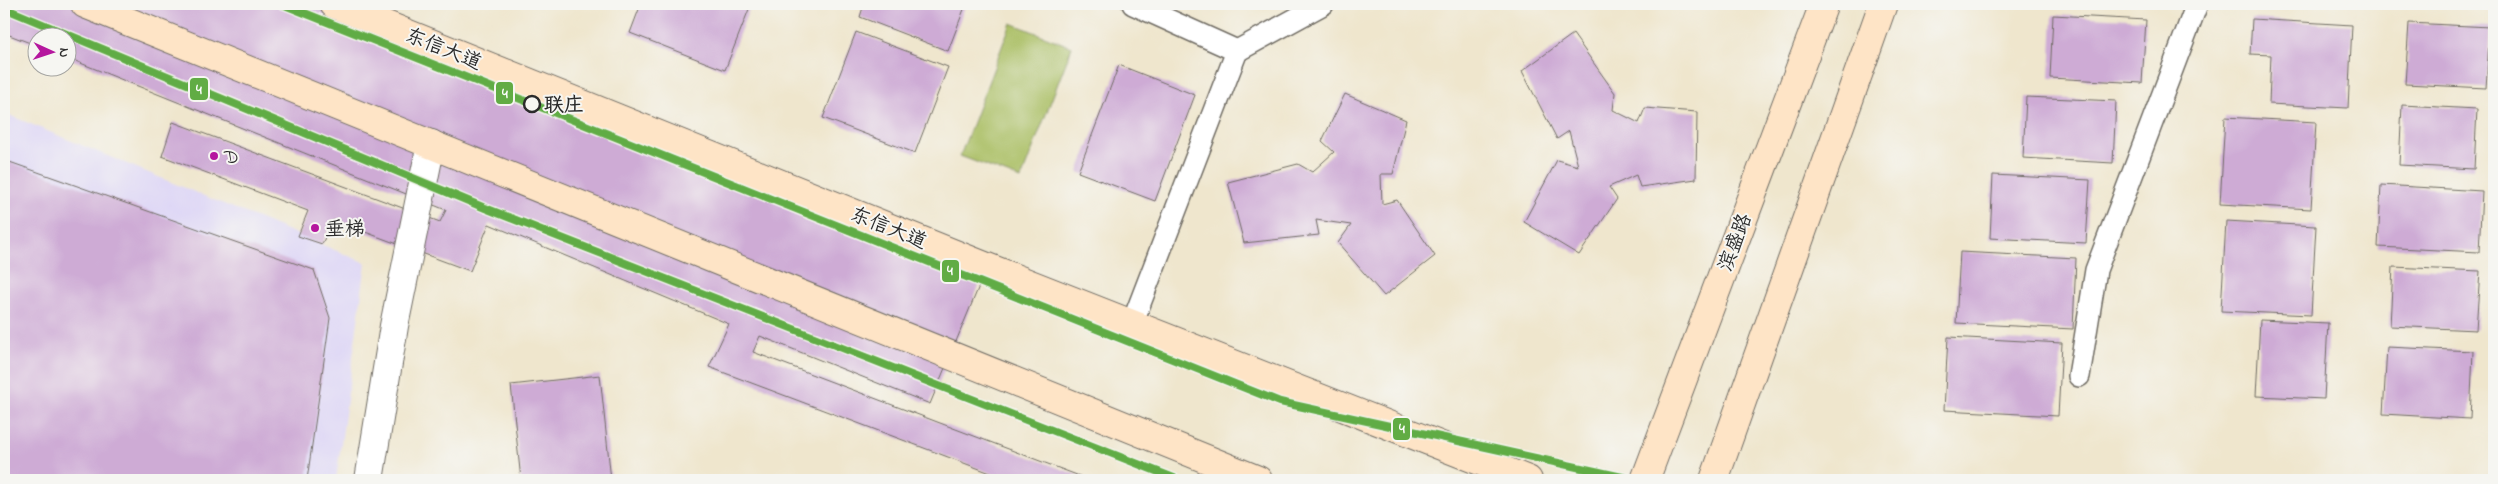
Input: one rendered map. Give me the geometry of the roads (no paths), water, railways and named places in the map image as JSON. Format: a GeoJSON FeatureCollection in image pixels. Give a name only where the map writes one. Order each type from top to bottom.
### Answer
{"type":"FeatureCollection","features":[{"type":"Feature","properties":{"kind":"main road"},"geometry":{"type":"LineString","coordinates":[[85,4],[1258,480]]}},
{"type":"Feature","properties":{"kind":"main road","name":"东信大道"},"geometry":{"type":"LineString","coordinates":[[334,4],[1132,324],[1528,480]]}},
{"type":"Feature","properties":{"kind":"main road","name":"滨盛路"},"geometry":{"type":"LineString","coordinates":[[1645,480],[1824,4]]}},
{"type":"Feature","properties":{"kind":"main road"},"geometry":{"type":"LineString","coordinates":[[1714,480],[1883,4]]}},
{"type":"Feature","properties":{"kind":"street"},"geometry":{"type":"LineString","coordinates":[[369,480],[394,326],[431,144]]}},
{"type":"Feature","properties":{"kind":"lane"},"geometry":{"type":"LineString","coordinates":[[1132,4],[1237,51]]}},
{"type":"Feature","properties":{"kind":"lane"},"geometry":{"type":"LineString","coordinates":[[1132,324],[1237,51],[1322,4]]}},
{"type":"Feature","properties":{"kind":"lane"},"geometry":{"type":"LineString","coordinates":[[2079,376],[2096,270],[2197,4]]}},
{"type":"Feature","properties":{"kind":"place","name":"联庄"},"geometry":{"type":"Point","coordinates":[532,104]}},
{"type":"Feature","properties":{"kind":"place","name":"D"},"geometry":{"type":"Point","coordinates":[214,156]}},
{"type":"Feature","properties":{"kind":"place","name":"垂梯"},"geometry":{"type":"Point","coordinates":[315,228]}}]}
